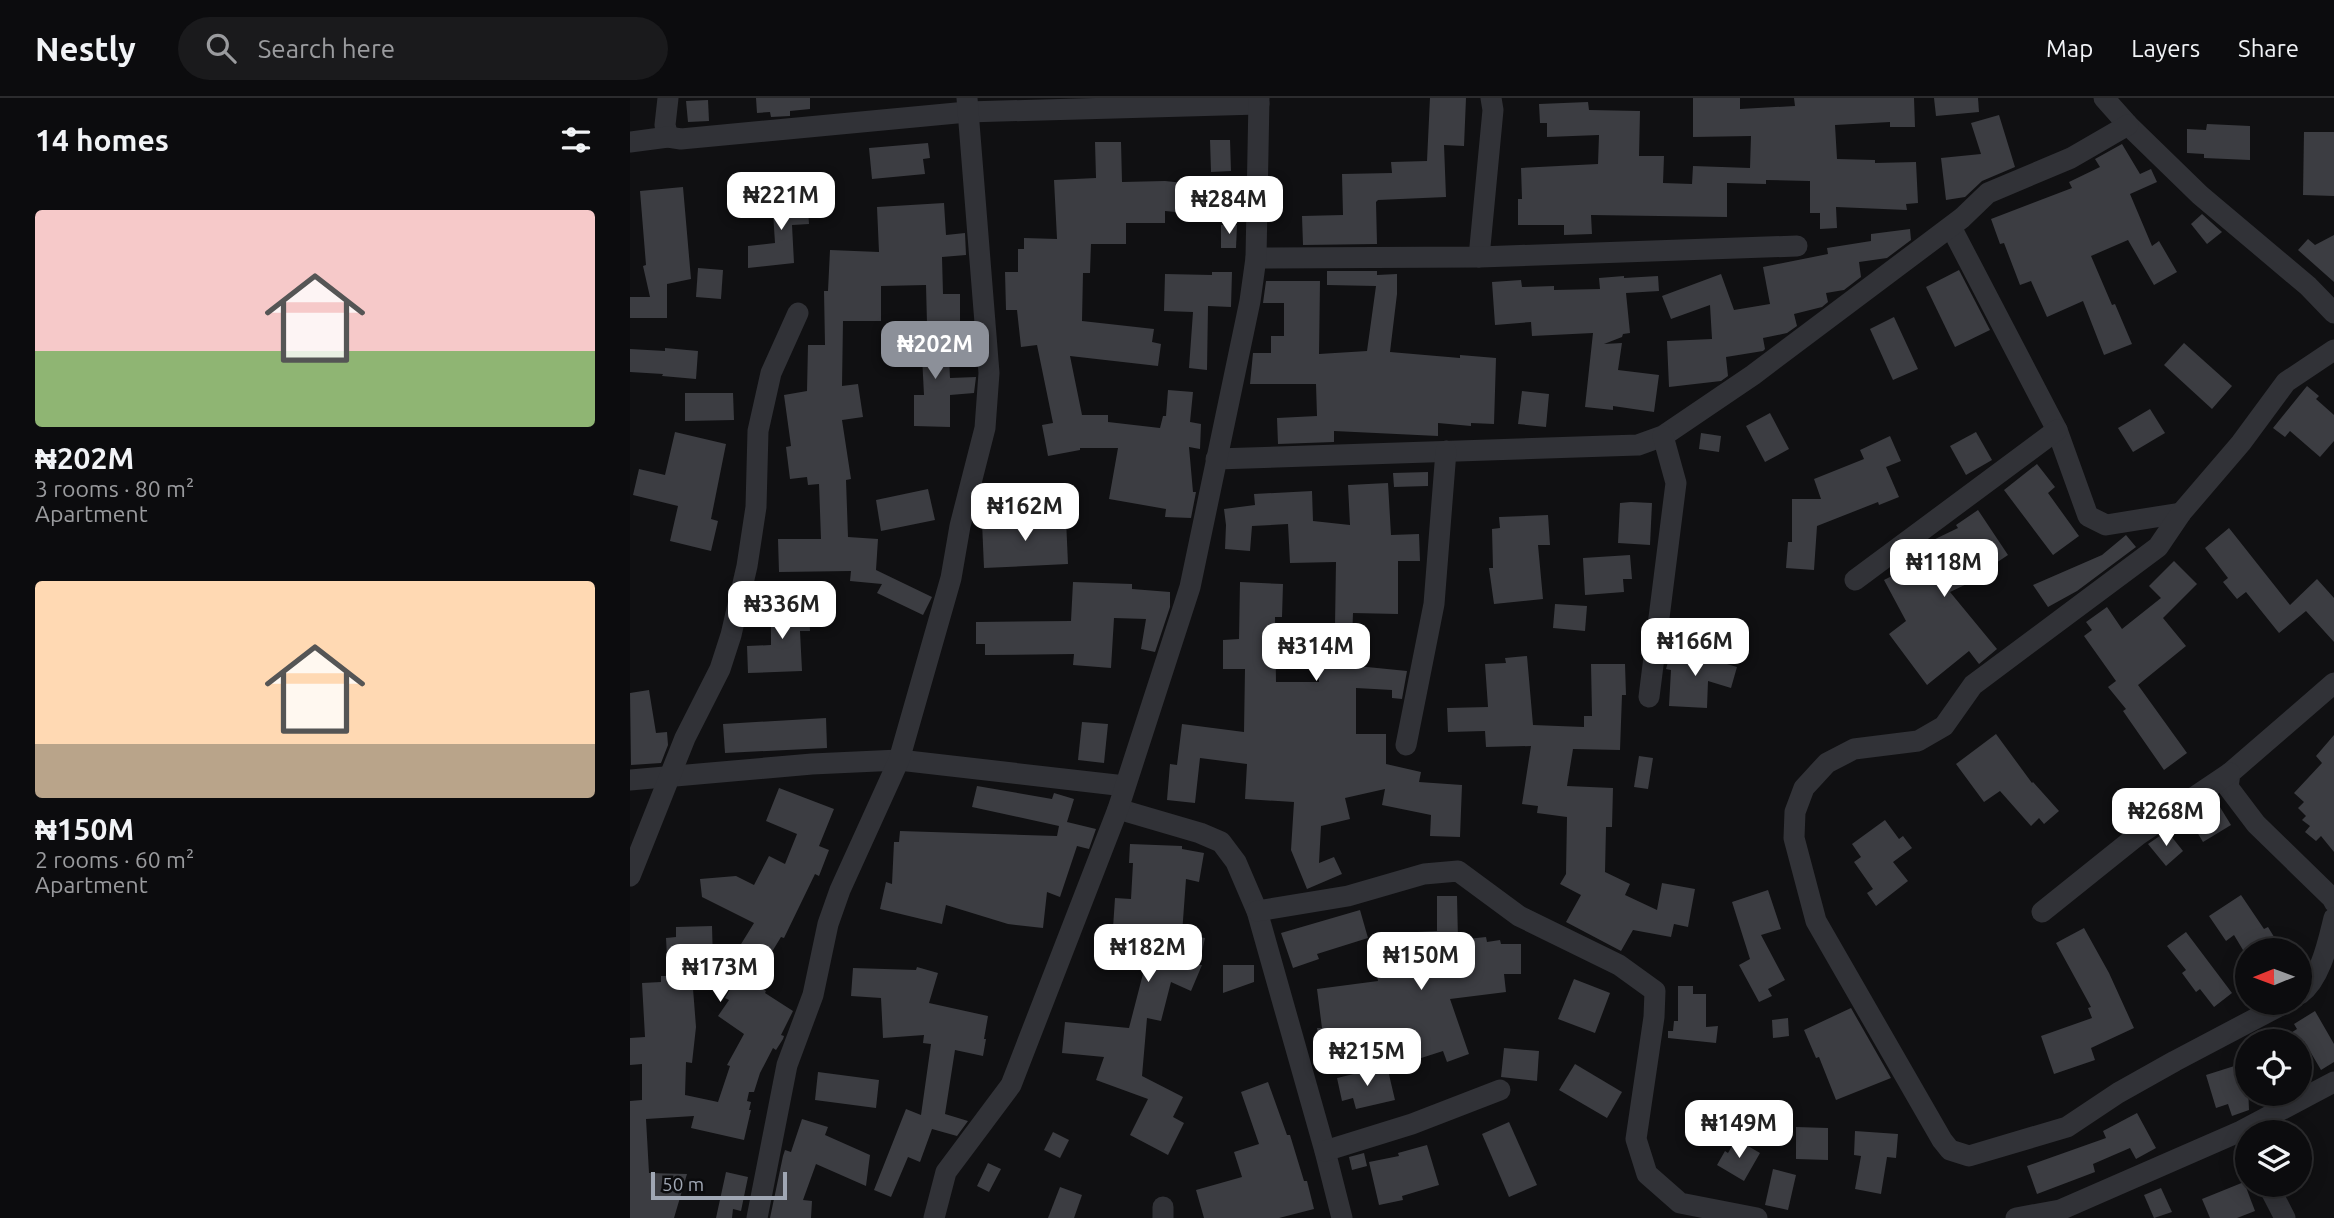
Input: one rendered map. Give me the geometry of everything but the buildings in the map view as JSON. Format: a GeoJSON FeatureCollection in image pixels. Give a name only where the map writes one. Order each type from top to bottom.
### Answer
{"type":"FeatureCollection","features":[{"type":"Feature","properties":{"kind":"street"},"geometry":{"type":"LineString","coordinates":[[668,98],[665,125],[668,137]]}},
{"type":"Feature","properties":{"kind":"street"},"geometry":{"type":"LineString","coordinates":[[1479,257],[1493,110],[1491,98]]}},
{"type":"Feature","properties":{"kind":"street"},"geometry":{"type":"LineString","coordinates":[[2104,98],[2200,195],[2308,286],[2334,313]]}},
{"type":"Feature","properties":{"kind":"street"},"geometry":{"type":"LineString","coordinates":[[630,142],[668,137],[681,139],[967,105],[1259,101],[1255,258],[1250,301],[1190,587],[1166,668],[1118,809],[1011,1085],[946,1172],[934,1218]]}},
{"type":"Feature","properties":{"kind":"street"},"geometry":{"type":"LineString","coordinates":[[757,1218],[787,1065],[813,995],[828,924],[840,890],[899,760],[951,578],[960,526],[985,428],[989,373],[967,105]]}},
{"type":"Feature","properties":{"kind":"street"},"geometry":{"type":"LineString","coordinates":[[1216,459],[1637,445],[1663,436],[1754,375],[1951,227],[1988,193],[2071,158],[2128,125]]}},
{"type":"Feature","properties":{"kind":"street"},"geometry":{"type":"LineString","coordinates":[[1951,227],[2057,430],[2088,516],[2106,525],[2181,513]]}},
{"type":"Feature","properties":{"kind":"street"},"geometry":{"type":"LineString","coordinates":[[1255,258],[1479,257],[1797,247]]}},
{"type":"Feature","properties":{"kind":"street"},"geometry":{"type":"LineString","coordinates":[[630,876],[685,738],[720,669],[732,635],[756,507],[758,431],[771,373],[798,313]]}},
{"type":"Feature","properties":{"kind":"street"},"geometry":{"type":"LineString","coordinates":[[2261,1015],[2163,1067],[2067,1127],[1984,1153],[1960,1155],[1950,1150],[1942,1140],[1816,921],[1794,838],[1795,812],[1804,788],[1827,763],[1854,749],[1918,741],[1944,726],[1973,685],[2158,547],[2181,513],[2241,443],[2286,382],[2334,350]]}},
{"type":"Feature","properties":{"kind":"street"},"geometry":{"type":"LineString","coordinates":[[1855,580],[2057,430]]}},
{"type":"Feature","properties":{"kind":"street"},"geometry":{"type":"LineString","coordinates":[[1648,696],[1676,483],[1663,436]]}},
{"type":"Feature","properties":{"kind":"street"},"geometry":{"type":"LineString","coordinates":[[1406,745],[1434,604],[1446,451]]}},
{"type":"Feature","properties":{"kind":"street"},"geometry":{"type":"LineString","coordinates":[[2042,912],[2138,835],[2230,773],[2334,683]]}},
{"type":"Feature","properties":{"kind":"street"},"geometry":{"type":"LineString","coordinates":[[630,780],[671,774],[899,760],[1125,786]]}},
{"type":"Feature","properties":{"kind":"street"},"geometry":{"type":"LineString","coordinates":[[2230,773],[2228,787],[2256,824],[2334,902]]}},
{"type":"Feature","properties":{"kind":"street"},"geometry":{"type":"LineString","coordinates":[[1118,809],[1200,833],[1221,842],[1236,862],[1257,911],[1342,1218]]}},
{"type":"Feature","properties":{"kind":"street"},"geometry":{"type":"LineString","coordinates":[[1257,911],[1348,896],[1424,874],[1458,871],[1519,916],[1619,965],[1655,991],[1654,1017],[1636,1139],[1647,1174],[1680,1203],[1757,1218]]}},
{"type":"Feature","properties":{"kind":"street"},"geometry":{"type":"LineString","coordinates":[[2312,980],[2334,918]]}},
{"type":"Feature","properties":{"kind":"street"},"geometry":{"type":"LineString","coordinates":[[2272,1120],[2334,1083]]}},
{"type":"Feature","properties":{"kind":"street"},"geometry":{"type":"LineString","coordinates":[[1325,1151],[1412,1124],[1500,1090]]}},
{"type":"Feature","properties":{"kind":"street"},"geometry":{"type":"LineString","coordinates":[[2016,1218],[2060,1210],[2235,1141]]}},
{"type":"Feature","properties":{"kind":"street"},"geometry":{"type":"LineString","coordinates":[[2274,1197],[2285,1218]]}}]}
